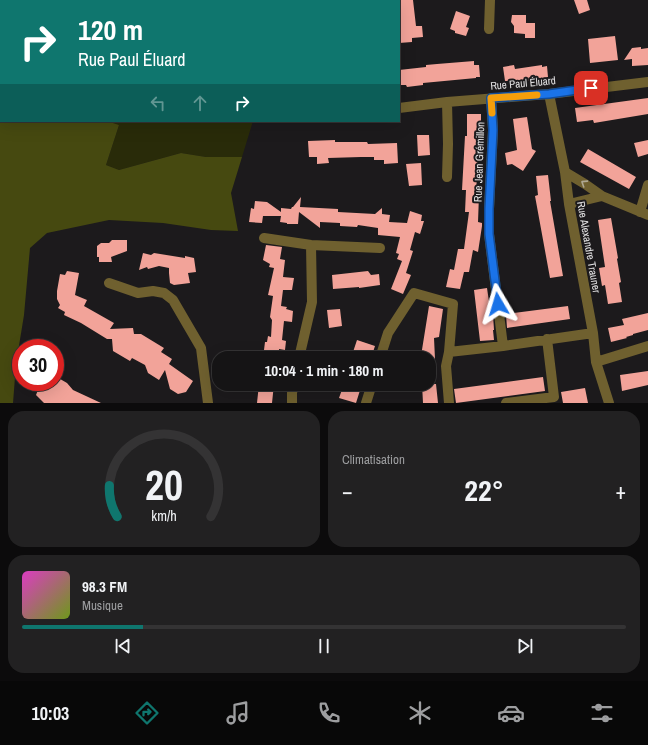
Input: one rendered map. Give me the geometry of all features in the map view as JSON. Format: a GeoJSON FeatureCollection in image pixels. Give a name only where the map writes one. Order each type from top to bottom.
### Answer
{"type":"FeatureCollection","features":[{"type":"Feature","properties":{"kind":"street"},"geometry":{"type":"LineString","coordinates":[[489,29],[490,0]]}},
{"type":"Feature","properties":{"kind":"street","name":"Rue Paul Éluard"},"geometry":{"type":"LineString","coordinates":[[400,108],[447,102],[549,94],[648,82]]}},
{"type":"Feature","properties":{"kind":"street","name":"Rue Alexandre Trauner"},"geometry":{"type":"LineString","coordinates":[[549,94],[565,172],[569,204],[593,333],[596,362],[609,403]]}},
{"type":"Feature","properties":{"kind":"street","name":"Rue Jean Grémillon"},"geometry":{"type":"LineString","coordinates":[[491,98],[493,130],[489,234],[503,346]]}},
{"type":"Feature","properties":{"kind":"street"},"geometry":{"type":"LineString","coordinates":[[447,102],[447,177]]}},
{"type":"Feature","properties":{"kind":"street"},"geometry":{"type":"LineString","coordinates":[[565,172],[602,196],[644,214],[648,185]]}},
{"type":"Feature","properties":{"kind":"street"},"geometry":{"type":"LineString","coordinates":[[569,204],[602,196]]}},
{"type":"Feature","properties":{"kind":"street"},"geometry":{"type":"LineString","coordinates":[[264,238],[311,245],[380,248]]}},
{"type":"Feature","properties":{"kind":"street"},"geometry":{"type":"LineString","coordinates":[[301,351],[312,302],[311,245]]}},
{"type":"Feature","properties":{"kind":"street"},"geometry":{"type":"LineString","coordinates":[[109,283],[138,293],[152,291],[164,293],[173,300],[201,348],[208,403]]}},
{"type":"Feature","properties":{"kind":"street"},"geometry":{"type":"LineString","coordinates":[[382,351],[388,333],[414,293],[453,304],[449,352],[446,366],[449,403]]}},
{"type":"Feature","properties":{"kind":"street"},"geometry":{"type":"LineString","coordinates":[[449,352],[593,333]]}},
{"type":"Feature","properties":{"kind":"street"},"geometry":{"type":"LineString","coordinates":[[506,403],[554,397],[547,339]]}},
{"type":"Feature","properties":{"kind":"street"},"geometry":{"type":"LineString","coordinates":[[596,362],[648,346]]}},
{"type":"Feature","properties":{"kind":"street"},"geometry":{"type":"LineString","coordinates":[[292,391],[292,403]]}},
{"type":"Feature","properties":{"kind":"street"},"geometry":{"type":"LineString","coordinates":[[366,403],[370,391]]}},
{"type":"Feature","properties":{"kind":"green space"},"geometry":{"type":"Polygon","coordinates":[[[110,122],[253,122],[242,157],[206,157],[181,153],[119,170],[106,165],[119,125],[110,122]]]}},
{"type":"Feature","properties":{"kind":"shaded area"},"geometry":{"type":"Polygon","coordinates":[[[0,122],[110,122],[119,125],[106,165],[119,170],[181,153],[206,157],[242,157],[231,193],[238,231],[211,230],[163,223],[109,220],[47,233],[30,248],[24,315],[20,339],[12,339],[13,403],[0,403],[0,122]]]}},
{"type":"Feature","properties":{"kind":"building"},"geometry":{"type":"Polygon","coordinates":[[[400,0],[413,0],[416,26],[422,26],[423,37],[412,38],[412,42],[400,43],[400,0]]]}},
{"type":"Feature","properties":{"kind":"building"},"geometry":{"type":"Polygon","coordinates":[[[574,0],[587,0],[590,10],[579,14],[574,0]]]}},
{"type":"Feature","properties":{"kind":"building"},"geometry":{"type":"Polygon","coordinates":[[[456,11],[470,16],[466,27],[469,28],[466,36],[455,33],[455,31],[450,29],[456,11]]]}},
{"type":"Feature","properties":{"kind":"building"},"geometry":{"type":"Polygon","coordinates":[[[512,15],[526,15],[526,23],[535,23],[535,38],[525,38],[525,34],[514,33],[514,26],[511,22],[512,15]]]}},
{"type":"Feature","properties":{"kind":"building"},"geometry":{"type":"Polygon","coordinates":[[[615,36],[618,60],[590,63],[588,39],[615,36]]]}},
{"type":"Feature","properties":{"kind":"building"},"geometry":{"type":"Polygon","coordinates":[[[641,47],[641,49],[648,48],[648,65],[632,66],[632,59],[624,60],[632,48],[641,47]]]}},
{"type":"Feature","properties":{"kind":"building"},"geometry":{"type":"Polygon","coordinates":[[[474,61],[474,65],[479,65],[480,77],[423,83],[423,85],[407,87],[406,85],[401,85],[400,70],[426,67],[426,65],[474,61]]]}},
{"type":"Feature","properties":{"kind":"building"},"geometry":{"type":"Polygon","coordinates":[[[514,65],[515,69],[542,65],[542,67],[547,66],[548,77],[511,83],[511,81],[505,81],[503,67],[514,65]]]}},
{"type":"Feature","properties":{"kind":"building"},"geometry":{"type":"Polygon","coordinates":[[[648,98],[648,114],[594,123],[593,120],[577,122],[575,108],[648,98]]]}},
{"type":"Feature","properties":{"kind":"building"},"geometry":{"type":"Polygon","coordinates":[[[467,114],[481,114],[476,195],[479,195],[478,222],[482,223],[482,226],[478,252],[473,250],[469,272],[464,272],[460,289],[446,287],[450,269],[454,270],[458,249],[464,249],[469,212],[465,212],[466,190],[462,190],[465,136],[467,136],[467,114]]]}},
{"type":"Feature","properties":{"kind":"building"},"geometry":{"type":"Polygon","coordinates":[[[527,117],[532,149],[536,151],[523,171],[512,164],[507,165],[505,153],[517,150],[513,119],[527,117]]]}},
{"type":"Feature","properties":{"kind":"building"},"geometry":{"type":"Polygon","coordinates":[[[417,135],[429,135],[430,155],[418,156],[417,135]]]}},
{"type":"Feature","properties":{"kind":"building"},"geometry":{"type":"Polygon","coordinates":[[[335,140],[335,142],[367,142],[368,144],[397,143],[398,163],[384,164],[384,160],[374,160],[374,157],[361,157],[328,158],[329,163],[317,164],[317,157],[309,157],[308,141],[335,140]]]}},
{"type":"Feature","properties":{"kind":"building"},"geometry":{"type":"Polygon","coordinates":[[[648,140],[648,154],[638,157],[634,143],[648,140]]]}},
{"type":"Feature","properties":{"kind":"building"},"geometry":{"type":"Polygon","coordinates":[[[588,149],[636,177],[629,189],[580,162],[588,149]]]}},
{"type":"Feature","properties":{"kind":"building"},"geometry":{"type":"Polygon","coordinates":[[[421,163],[422,185],[409,186],[406,164],[421,163]]]}},
{"type":"Feature","properties":{"kind":"building"},"geometry":{"type":"Polygon","coordinates":[[[548,175],[550,201],[563,276],[550,278],[535,196],[538,195],[536,176],[548,175]]]}},
{"type":"Feature","properties":{"kind":"building"},"geometry":{"type":"Polygon","coordinates":[[[301,197],[300,207],[338,209],[338,212],[375,214],[382,208],[382,214],[390,215],[389,222],[407,223],[410,211],[422,215],[421,221],[424,221],[420,234],[415,232],[410,250],[413,251],[406,273],[411,275],[403,294],[391,289],[402,261],[397,259],[399,254],[396,253],[400,237],[378,235],[378,228],[358,225],[357,227],[340,226],[340,223],[320,222],[320,228],[299,212],[298,224],[287,224],[280,222],[281,216],[263,216],[262,223],[249,222],[251,208],[254,209],[255,201],[267,202],[281,212],[281,208],[291,209],[301,197]]]}},
{"type":"Feature","properties":{"kind":"building"},"geometry":{"type":"Polygon","coordinates":[[[611,218],[618,258],[621,282],[619,283],[622,302],[608,304],[605,285],[602,286],[599,268],[605,267],[598,220],[611,218]]]}},
{"type":"Feature","properties":{"kind":"building"},"geometry":{"type":"Polygon","coordinates":[[[112,240],[127,240],[127,251],[111,257],[112,262],[99,262],[99,257],[97,257],[97,246],[101,243],[109,243],[112,240]]]}},
{"type":"Feature","properties":{"kind":"building"},"geometry":{"type":"Polygon","coordinates":[[[266,245],[282,247],[280,259],[285,260],[283,277],[294,278],[292,290],[283,290],[281,306],[287,307],[286,309],[293,311],[292,322],[284,321],[282,340],[286,341],[285,350],[264,350],[265,342],[267,342],[268,336],[271,337],[272,320],[270,317],[273,296],[268,295],[274,268],[269,267],[270,264],[263,260],[266,245]]]}},
{"type":"Feature","properties":{"kind":"building"},"geometry":{"type":"Polygon","coordinates":[[[143,253],[151,255],[154,253],[194,258],[196,272],[188,273],[190,283],[174,285],[170,283],[169,268],[159,266],[148,269],[147,267],[139,270],[143,253]]]}},
{"type":"Feature","properties":{"kind":"building"},"geometry":{"type":"Polygon","coordinates":[[[67,271],[79,273],[75,295],[87,300],[84,306],[114,323],[110,329],[133,328],[134,334],[141,334],[164,348],[161,352],[172,359],[169,364],[193,381],[186,392],[178,394],[170,389],[165,370],[159,380],[148,373],[145,365],[132,358],[130,361],[113,351],[112,339],[107,339],[81,323],[64,315],[65,312],[58,308],[60,305],[57,299],[57,291],[60,274],[65,275],[67,271]]]}},
{"type":"Feature","properties":{"kind":"building"},"geometry":{"type":"Polygon","coordinates":[[[368,271],[371,275],[379,274],[380,285],[359,288],[333,289],[332,275],[368,271]]]}},
{"type":"Feature","properties":{"kind":"building"},"geometry":{"type":"Polygon","coordinates":[[[487,288],[491,315],[493,315],[494,340],[480,341],[474,290],[487,288]]]}},
{"type":"Feature","properties":{"kind":"building"},"geometry":{"type":"Polygon","coordinates":[[[429,306],[443,309],[439,337],[434,338],[435,351],[422,351],[429,306]]]}},
{"type":"Feature","properties":{"kind":"building"},"geometry":{"type":"Polygon","coordinates":[[[568,306],[570,319],[507,328],[506,314],[568,306]]]}},
{"type":"Feature","properties":{"kind":"building"},"geometry":{"type":"Polygon","coordinates":[[[340,309],[342,326],[329,328],[327,310],[340,309]]]}},
{"type":"Feature","properties":{"kind":"building"},"geometry":{"type":"Polygon","coordinates":[[[648,313],[648,330],[611,342],[608,328],[624,325],[622,319],[648,313]]]}},
{"type":"Feature","properties":{"kind":"building"},"geometry":{"type":"Polygon","coordinates":[[[357,340],[375,346],[373,351],[353,351],[357,340]]]}},
{"type":"Feature","properties":{"kind":"building"},"geometry":{"type":"Polygon","coordinates":[[[648,371],[648,385],[622,391],[620,375],[648,371]]]}},
{"type":"Feature","properties":{"kind":"building"},"geometry":{"type":"Polygon","coordinates":[[[543,377],[545,391],[456,403],[454,389],[543,377]]]}},
{"type":"Feature","properties":{"kind":"building"},"geometry":{"type":"Polygon","coordinates":[[[64,381],[73,390],[101,403],[44,403],[36,395],[38,391],[64,391],[64,381]]]}},
{"type":"Feature","properties":{"kind":"building"},"geometry":{"type":"Polygon","coordinates":[[[436,384],[438,403],[423,403],[422,391],[436,391],[436,384]]]}},
{"type":"Feature","properties":{"kind":"building"},"geometry":{"type":"Polygon","coordinates":[[[585,388],[588,403],[563,403],[561,392],[585,388]]]}},
{"type":"Feature","properties":{"kind":"building"},"geometry":{"type":"Polygon","coordinates":[[[258,391],[273,391],[272,403],[257,403],[258,391]]]}},
{"type":"Feature","properties":{"kind":"building"},"geometry":{"type":"Polygon","coordinates":[[[342,391],[360,391],[356,403],[339,398],[342,391]]]}},
{"type":"Feature","properties":{"kind":"slow traffic"},"geometry":{"type":"LineString","coordinates":[[492,113],[491,98],[537,95]]}},
{"type":"Feature","properties":{"kind":"route"},"geometry":{"type":"LineString","coordinates":[[498,304],[489,234],[493,130],[491,98],[549,94],[591,88]]}}]}
